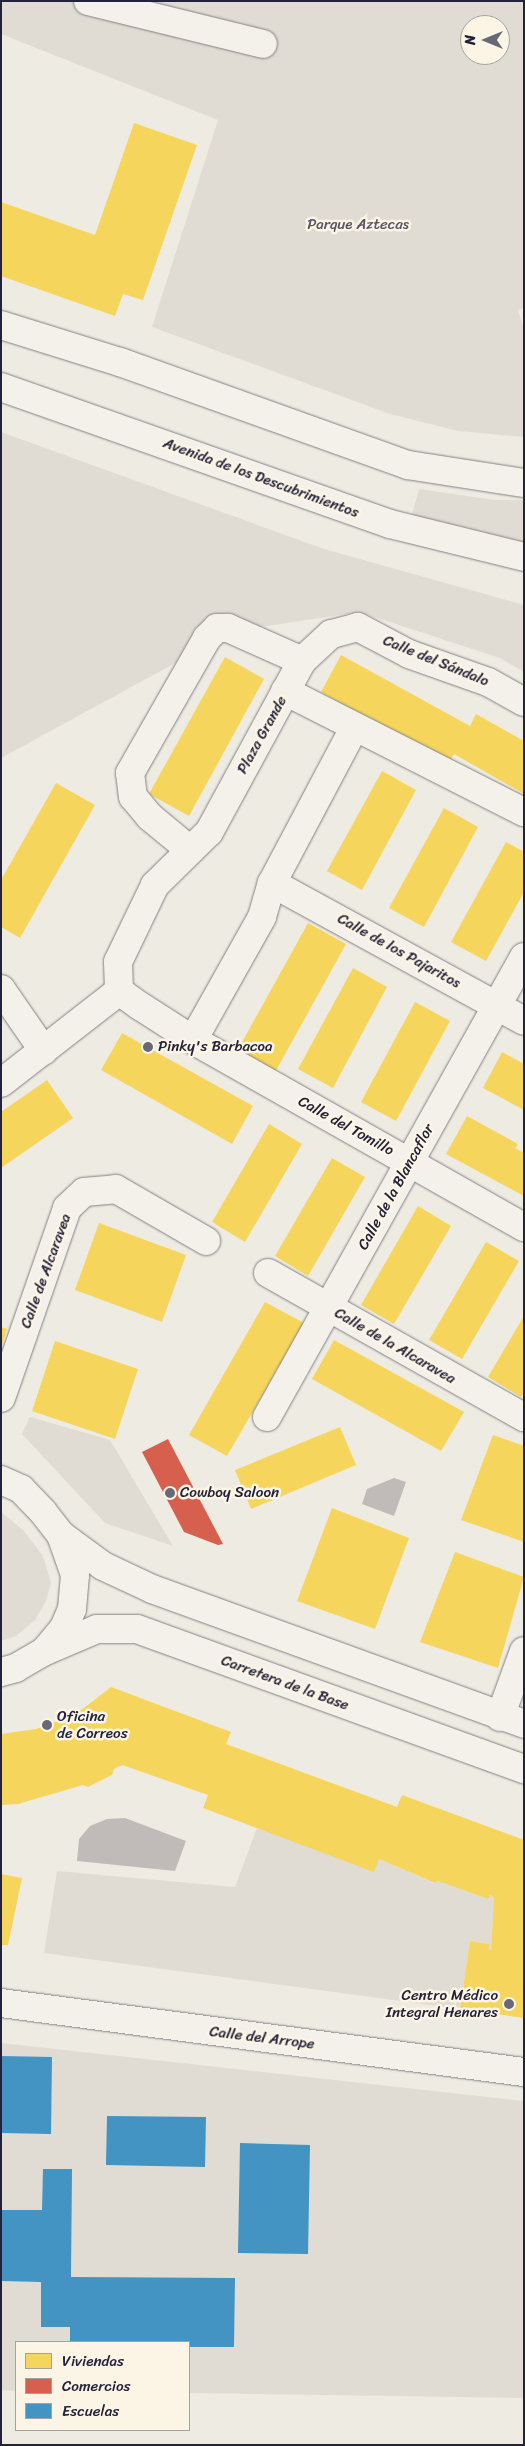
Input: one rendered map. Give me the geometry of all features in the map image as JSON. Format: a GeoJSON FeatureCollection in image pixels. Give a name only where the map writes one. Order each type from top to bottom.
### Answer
{"type":"FeatureCollection","features":[{"type":"Feature","properties":{"kind":"street"},"geometry":{"type":"LineString","coordinates":[[88,1],[263,44]]}},
{"type":"Feature","properties":{"kind":"street"},"geometry":{"type":"LineString","coordinates":[[1,325],[120,362],[408,465],[524,483]]}},
{"type":"Feature","properties":{"kind":"street","name":"Avenida de los Descubrimientos"},"geometry":{"type":"LineString","coordinates":[[1,386],[390,524],[524,557]]}},
{"type":"Feature","properties":{"kind":"street","name":"Calle del Sándalo"},"geometry":{"type":"LineString","coordinates":[[285,690],[302,661],[331,634],[358,627],[409,654],[488,682],[524,702]]}},
{"type":"Feature","properties":{"kind":"street"},"geometry":{"type":"LineString","coordinates":[[190,850],[150,818],[133,797],[130,773],[207,638],[217,628],[228,628],[302,661]]}},
{"type":"Feature","properties":{"kind":"street","name":"Plaza Grande"},"geometry":{"type":"LineString","coordinates":[[119,991],[118,962],[155,885],[209,832],[285,690],[354,728],[524,812]]}},
{"type":"Feature","properties":{"kind":"street"},"geometry":{"type":"LineString","coordinates":[[1,1083],[119,991],[193,1040],[262,917],[272,883],[354,728]]}},
{"type":"Feature","properties":{"kind":"street","name":"Calle de los Pajaritos"},"geometry":{"type":"LineString","coordinates":[[272,883],[524,1021]]}},
{"type":"Feature","properties":{"kind":"street","name":"Calle de la Blancaflor"},"geometry":{"type":"LineString","coordinates":[[267,1417],[524,957]]}},
{"type":"Feature","properties":{"kind":"street"},"geometry":{"type":"LineString","coordinates":[[1,989],[44,1051]]}},
{"type":"Feature","properties":{"kind":"street","name":"Calle del Tomillo"},"geometry":{"type":"LineString","coordinates":[[193,1040],[524,1227]]}},
{"type":"Feature","properties":{"kind":"street","name":"Calle de Alcaravea"},"geometry":{"type":"LineString","coordinates":[[1,1398],[67,1208],[84,1192],[116,1189],[206,1241]]}},
{"type":"Feature","properties":{"kind":"street","name":"Calle de la Alcaravea"},"geometry":{"type":"LineString","coordinates":[[268,1273],[524,1417]]}},
{"type":"Feature","properties":{"kind":"street"},"geometry":{"type":"LineString","coordinates":[[1,1480],[21,1489],[61,1535],[103,1566],[152,1589],[512,1720],[524,1651]]}},
{"type":"Feature","properties":{"kind":"street"},"geometry":{"type":"LineString","coordinates":[[46,1652],[64,1628],[72,1609],[75,1575],[61,1535]]}},
{"type":"Feature","properties":{"kind":"street","name":"Carretera de la Base"},"geometry":{"type":"LineString","coordinates":[[1,1672],[16,1668],[97,1629],[137,1629],[524,1770]]}},
{"type":"Feature","properties":{"kind":"street","name":"Calle del Arrope"},"geometry":{"type":"LineString","coordinates":[[1,2002],[524,2072]]}},
{"type":"Feature","properties":{"kind":"shaded area"},"geometry":{"type":"Polygon","coordinates":[[[394,1478],[406,1482],[394,1516],[362,1504],[367,1489],[394,1478]]]}},
{"type":"Feature","properties":{"kind":"shaded area"},"geometry":{"type":"Polygon","coordinates":[[[125,1818],[186,1841],[175,1871],[77,1861],[79,1839],[90,1826],[107,1819],[125,1818]]]}},
{"type":"Feature","properties":{"kind":"shaded area"},"geometry":{"type":"Polygon","coordinates":[[[1,2043],[524,2101],[524,2398],[190,2393],[190,2341],[15,2341],[15,2391],[1,2390],[1,2043]]]}},
{"type":"Feature","properties":{"kind":"green space","name":"Parque Aztecas"},"geometry":{"type":"Polygon","coordinates":[[[1,1],[524,1],[524,308],[518,310],[524,329],[524,437],[458,431],[390,414],[152,327],[218,120],[1,34],[1,1]]]}},
{"type":"Feature","properties":{"kind":"green space"},"geometry":{"type":"Polygon","coordinates":[[[1,432],[324,549],[524,605],[524,672],[500,658],[359,612],[234,631],[1,758],[1,432]]]}},
{"type":"Feature","properties":{"kind":"green space"},"geometry":{"type":"Polygon","coordinates":[[[419,489],[494,500],[524,500],[524,542],[412,515],[419,489]]]}},
{"type":"Feature","properties":{"kind":"green space"},"geometry":{"type":"Polygon","coordinates":[[[30,1417],[110,1440],[173,1546],[105,1523],[22,1434],[30,1417]]]}},
{"type":"Feature","properties":{"kind":"green space"},"geometry":{"type":"Polygon","coordinates":[[[1,1512],[24,1531],[43,1556],[51,1583],[46,1601],[35,1620],[16,1636],[1,1641],[1,1512]]]}},
{"type":"Feature","properties":{"kind":"green space"},"geometry":{"type":"Polygon","coordinates":[[[257,1828],[379,1859],[434,1883],[438,1881],[488,1899],[490,1895],[494,1897],[491,1950],[489,1950],[489,1944],[470,1941],[460,2009],[44,1953],[57,1871],[235,1887],[257,1828]]]}},
{"type":"Feature","properties":{"kind":"green space"},"geometry":{"type":"Polygon","coordinates":[[[331,2144],[524,2147],[524,2369],[328,2366],[331,2144]]]}},
{"type":"Feature","properties":{"kind":"building: Viviendas"},"geometry":{"type":"Polygon","coordinates":[[[134,123],[197,145],[143,300],[123,294],[115,316],[1,276],[1,202],[95,235],[134,123]]]}},
{"type":"Feature","properties":{"kind":"building: Viviendas"},"geometry":{"type":"Polygon","coordinates":[[[341,655],[470,726],[476,714],[524,741],[524,794],[454,754],[448,764],[321,692],[341,655]]]}},
{"type":"Feature","properties":{"kind":"building: Viviendas"},"geometry":{"type":"Polygon","coordinates":[[[225,657],[264,679],[189,816],[149,794],[225,657]]]}},
{"type":"Feature","properties":{"kind":"building: Viviendas"},"geometry":{"type":"Polygon","coordinates":[[[382,771],[416,790],[362,890],[327,871],[382,771]]]}},
{"type":"Feature","properties":{"kind":"building: Viviendas"},"geometry":{"type":"Polygon","coordinates":[[[56,783],[95,805],[20,938],[1,927],[1,880],[56,783]]]}},
{"type":"Feature","properties":{"kind":"building: Viviendas"},"geometry":{"type":"Polygon","coordinates":[[[444,808],[478,827],[424,927],[389,908],[444,808]]]}},
{"type":"Feature","properties":{"kind":"building: Viviendas"},"geometry":{"type":"Polygon","coordinates":[[[506,842],[524,852],[524,892],[486,961],[451,942],[506,842]]]}},
{"type":"Feature","properties":{"kind":"building: Viviendas"},"geometry":{"type":"Polygon","coordinates":[[[308,923],[346,944],[273,1076],[235,1055],[308,923]]]}},
{"type":"Feature","properties":{"kind":"building: Viviendas"},"geometry":{"type":"Polygon","coordinates":[[[353,968],[387,987],[333,1088],[298,1069],[353,968]]]}},
{"type":"Feature","properties":{"kind":"building: Viviendas"},"geometry":{"type":"Polygon","coordinates":[[[415,1002],[450,1021],[396,1121],[361,1102],[415,1002]]]}},
{"type":"Feature","properties":{"kind":"building: Viviendas"},"geometry":{"type":"Polygon","coordinates":[[[122,1033],[253,1106],[232,1144],[101,1070],[122,1033]]]}},
{"type":"Feature","properties":{"kind":"building: Viviendas"},"geometry":{"type":"Polygon","coordinates":[[[502,1052],[524,1064],[524,1110],[483,1088],[502,1052]]]}},
{"type":"Feature","properties":{"kind":"building: Viviendas"},"geometry":{"type":"Polygon","coordinates":[[[47,1080],[73,1118],[1,1168],[1,1112],[47,1080]]]}},
{"type":"Feature","properties":{"kind":"building: Viviendas"},"geometry":{"type":"Polygon","coordinates":[[[467,1116],[518,1144],[515,1148],[524,1153],[524,1196],[446,1154],[467,1116]]]}},
{"type":"Feature","properties":{"kind":"building: Viviendas"},"geometry":{"type":"Polygon","coordinates":[[[269,1124],[302,1144],[245,1242],[212,1222],[269,1124]]]}},
{"type":"Feature","properties":{"kind":"building: Viviendas"},"geometry":{"type":"Polygon","coordinates":[[[332,1158],[365,1177],[308,1276],[275,1256],[332,1158]]]}},
{"type":"Feature","properties":{"kind":"building: Viviendas"},"geometry":{"type":"Polygon","coordinates":[[[418,1206],[451,1226],[394,1324],[361,1305],[418,1206]]]}},
{"type":"Feature","properties":{"kind":"building: Viviendas"},"geometry":{"type":"Polygon","coordinates":[[[99,1223],[186,1255],[162,1322],[75,1290],[99,1223]]]}},
{"type":"Feature","properties":{"kind":"building: Viviendas"},"geometry":{"type":"Polygon","coordinates":[[[486,1242],[519,1261],[462,1359],[429,1340],[486,1242]]]}},
{"type":"Feature","properties":{"kind":"building: Viviendas"},"geometry":{"type":"Polygon","coordinates":[[[265,1302],[304,1323],[227,1456],[189,1435],[265,1302]]]}},
{"type":"Feature","properties":{"kind":"building: Viviendas"},"geometry":{"type":"Polygon","coordinates":[[[524,1316],[524,1393],[521,1397],[488,1377],[524,1316]]]}},
{"type":"Feature","properties":{"kind":"building: Viviendas"},"geometry":{"type":"Polygon","coordinates":[[[1,1327],[7,1329],[2,1345],[1,1345],[1,1327]]]}},
{"type":"Feature","properties":{"kind":"building: Viviendas"},"geometry":{"type":"Polygon","coordinates":[[[334,1340],[464,1412],[441,1451],[312,1379],[334,1340]]]}},
{"type":"Feature","properties":{"kind":"building: Viviendas"},"geometry":{"type":"Polygon","coordinates":[[[55,1341],[138,1369],[115,1439],[32,1411],[55,1341]]]}},
{"type":"Feature","properties":{"kind":"building: Viviendas"},"geometry":{"type":"Polygon","coordinates":[[[340,1427],[356,1465],[251,1509],[235,1470],[340,1427]]]}},
{"type":"Feature","properties":{"kind":"building: Viviendas"},"geometry":{"type":"Polygon","coordinates":[[[493,1435],[524,1446],[524,1542],[461,1520],[493,1435]]]}},
{"type":"Feature","properties":{"kind":"building: Viviendas"},"geometry":{"type":"Polygon","coordinates":[[[332,1508],[409,1538],[375,1629],[297,1601],[332,1508]]]}},
{"type":"Feature","properties":{"kind":"building: Viviendas"},"geometry":{"type":"Polygon","coordinates":[[[455,1552],[524,1577],[498,1668],[420,1642],[455,1552]]]}},
{"type":"Feature","properties":{"kind":"building: Viviendas"},"geometry":{"type":"Polygon","coordinates":[[[111,1687],[231,1732],[226,1744],[397,1807],[402,1795],[524,1840],[524,2018],[460,2009],[470,1941],[489,1944],[489,1950],[491,1950],[494,1897],[490,1895],[488,1899],[438,1881],[435,1883],[379,1859],[374,1872],[203,1808],[208,1795],[122,1765],[114,1769],[112,1775],[88,1787],[83,1785],[18,1804],[1,1805],[1,1734],[36,1729],[61,1720],[84,1708],[111,1687]]]}},
{"type":"Feature","properties":{"kind":"building: Viviendas"},"geometry":{"type":"Polygon","coordinates":[[[1,1874],[22,1878],[8,1945],[1,1945],[1,1874]]]}},
{"type":"Feature","properties":{"kind":"building: Comercios"},"geometry":{"type":"Polygon","coordinates":[[[168,1439],[223,1544],[218,1545],[184,1532],[142,1452],[168,1439]]]}},
{"type":"Feature","properties":{"kind":"building: Escuelas"},"geometry":{"type":"Polygon","coordinates":[[[1,2056],[52,2057],[51,2134],[1,2133],[1,2056]]]}},
{"type":"Feature","properties":{"kind":"building: Escuelas"},"geometry":{"type":"Polygon","coordinates":[[[107,2116],[206,2117],[205,2167],[106,2165],[107,2116]]]}},
{"type":"Feature","properties":{"kind":"building: Escuelas"},"geometry":{"type":"Polygon","coordinates":[[[240,2143],[310,2145],[308,2254],[238,2253],[240,2143]]]}},
{"type":"Feature","properties":{"kind":"building: Escuelas"},"geometry":{"type":"Polygon","coordinates":[[[43,2169],[72,2169],[71,2277],[235,2278],[234,2347],[190,2347],[190,2341],[70,2341],[70,2327],[41,2327],[41,2282],[1,2281],[1,2210],[42,2210],[43,2169]]]}},
{"type":"Feature","properties":{"kind":"place","name":"Pinky's Barbacoa"},"geometry":{"type":"Point","coordinates":[148,1047]}},
{"type":"Feature","properties":{"kind":"place","name":"Cowboy Saloon"},"geometry":{"type":"Point","coordinates":[170,1493]}},
{"type":"Feature","properties":{"kind":"place","name":"Oficina de Correos"},"geometry":{"type":"Point","coordinates":[47,1725]}},
{"type":"Feature","properties":{"kind":"place","name":"Centro Médico Integral Henares"},"geometry":{"type":"Point","coordinates":[509,2004]}}]}
